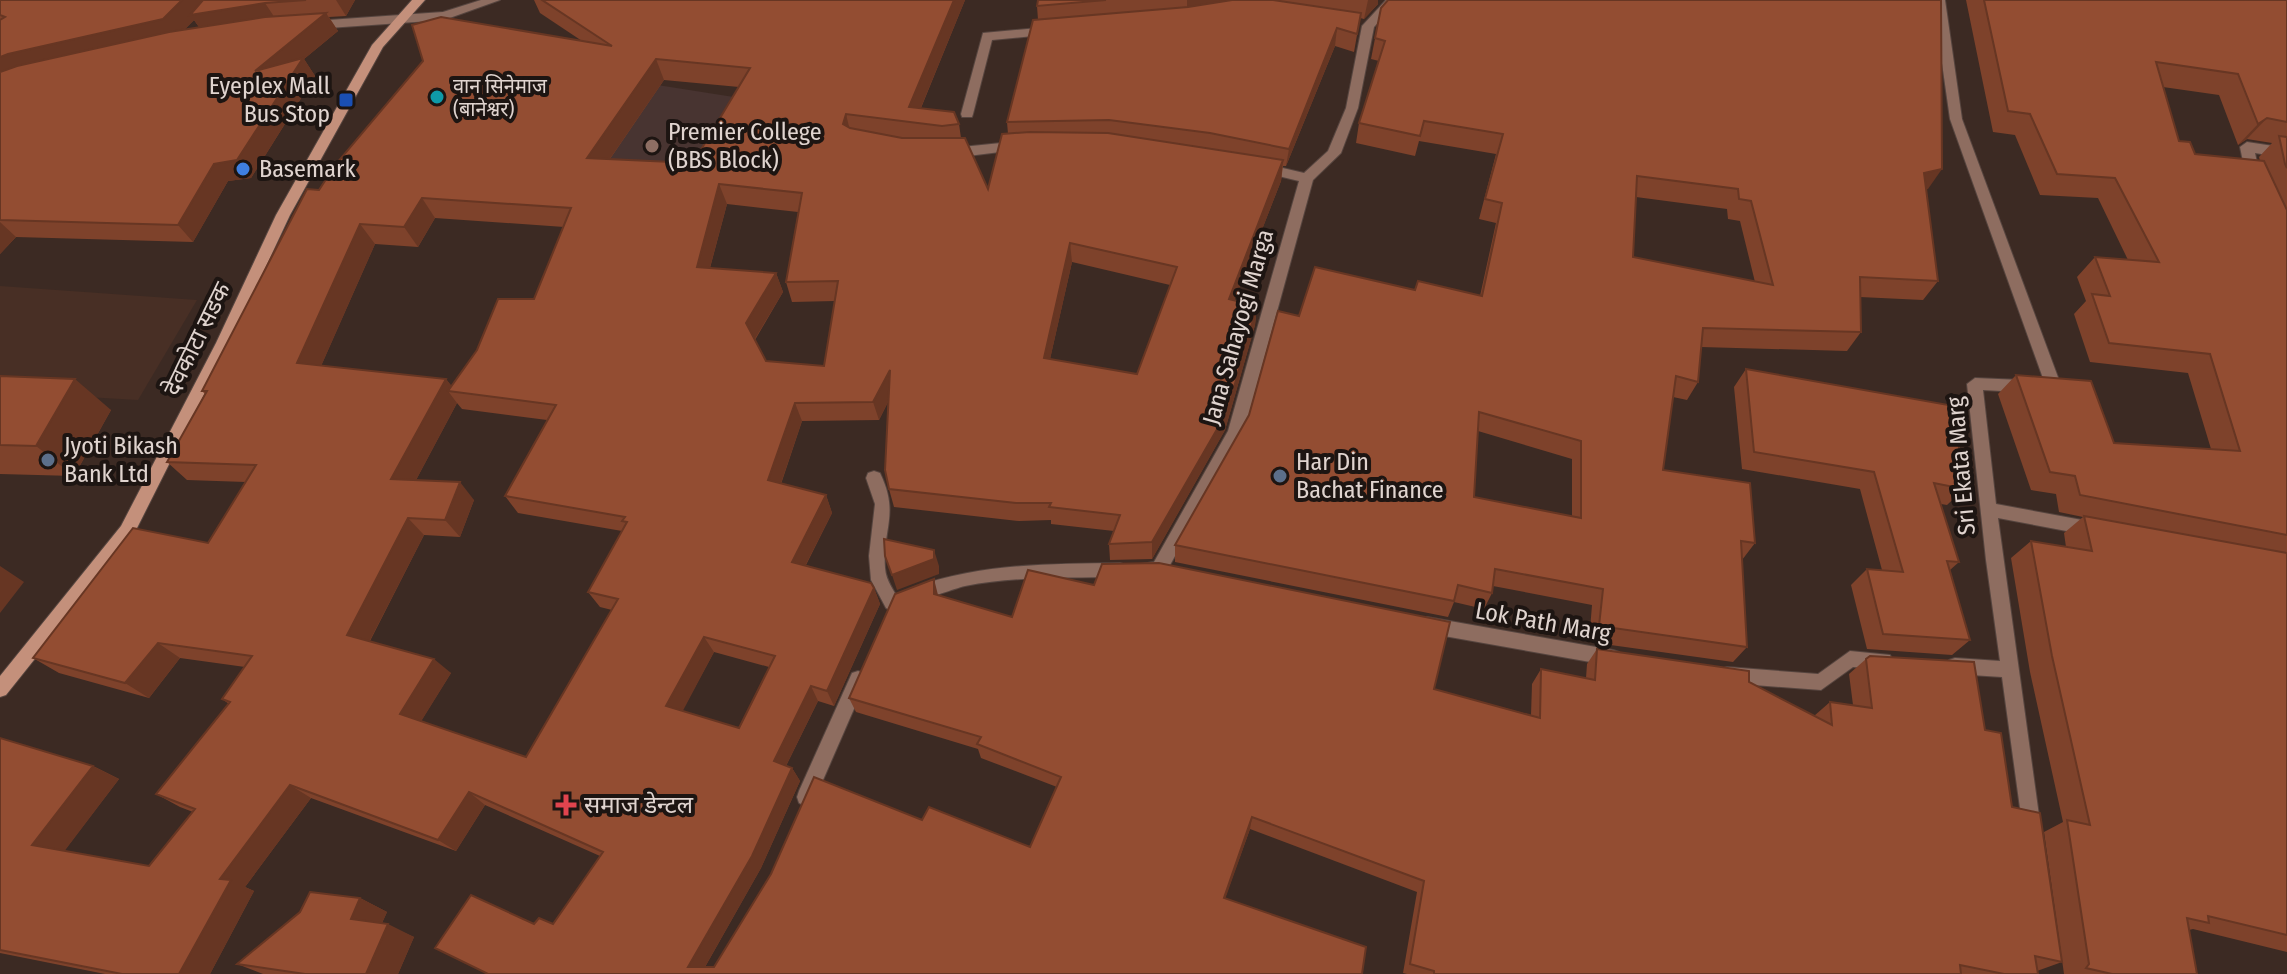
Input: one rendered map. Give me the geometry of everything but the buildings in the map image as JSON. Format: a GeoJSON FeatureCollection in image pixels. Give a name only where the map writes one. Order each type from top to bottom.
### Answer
{"type":"FeatureCollection","features":[{"type":"Feature","properties":{"kind":"main road","name":"देवकोटा सडक"},"geometry":{"type":"LineString","coordinates":[[0,689],[56,624],[127,531],[223,343],[283,215],[378,45],[419,0]]}},
{"type":"Feature","properties":{"kind":"street"},"geometry":{"type":"LineString","coordinates":[[293,27],[444,16],[494,0]]}},
{"type":"Feature","properties":{"kind":"street","name":"Jana Sahayogi Marga"},"geometry":{"type":"LineString","coordinates":[[874,478],[882,490],[883,507],[878,579],[889,610],[943,583],[988,574],[1167,571],[1236,432],[1307,178],[1334,153],[1352,108],[1361,25],[1393,0]]}},
{"type":"Feature","properties":{"kind":"street","name":"Sri Ekata Marg"},"geometry":{"type":"LineString","coordinates":[[1939,0],[1956,119],[2054,388],[1975,384],[2035,852]]}},
{"type":"Feature","properties":{"kind":"street"},"geometry":{"type":"LineString","coordinates":[[967,114],[987,36],[1068,30]]}},
{"type":"Feature","properties":{"kind":"street"},"geometry":{"type":"LineString","coordinates":[[933,153],[1041,144]]}},
{"type":"Feature","properties":{"kind":"street"},"geometry":{"type":"LineString","coordinates":[[2261,200],[2247,147],[2287,153]]}},
{"type":"Feature","properties":{"kind":"street"},"geometry":{"type":"LineString","coordinates":[[1252,166],[1307,178]]}},
{"type":"Feature","properties":{"kind":"street"},"geometry":{"type":"LineString","coordinates":[[1989,510],[2112,532]]}},
{"type":"Feature","properties":{"kind":"street","name":"Lok Path Marg"},"geometry":{"type":"LineString","coordinates":[[1408,621],[1637,662]]}},
{"type":"Feature","properties":{"kind":"street"},"geometry":{"type":"LineString","coordinates":[[797,817],[867,659]]}},
{"type":"Feature","properties":{"kind":"street"},"geometry":{"type":"LineString","coordinates":[[1712,674],[1821,682],[1850,659],[1909,663]]}},
{"type":"Feature","properties":{"kind":"street"},"geometry":{"type":"LineString","coordinates":[[1938,665],[2012,670]]}},
{"type":"Feature","properties":{"kind":"shaded area","name":"Premier College (BBS Block)"},"geometry":{"type":"Polygon","coordinates":[[[632,81],[740,98],[701,180],[567,175],[632,81]]]}},
{"type":"Feature","properties":{"kind":"shaded area"},"geometry":{"type":"Polygon","coordinates":[[[0,286],[197,300],[138,400],[0,392],[0,286]]]}},
{"type":"Feature","properties":{"kind":"place","name":"वान सिनेमाज (बानेश्वर)"},"geometry":{"type":"Point","coordinates":[437,97]}},
{"type":"Feature","properties":{"kind":"place","name":"Eyeplex Mall Bus Stop"},"geometry":{"type":"Point","coordinates":[346,100]}},
{"type":"Feature","properties":{"kind":"place","name":"Premier College (BBS Block)"},"geometry":{"type":"Point","coordinates":[652,146]}},
{"type":"Feature","properties":{"kind":"place","name":"Basemark"},"geometry":{"type":"Point","coordinates":[243,169]}},
{"type":"Feature","properties":{"kind":"place","name":"Jyoti Bikash Bank Ltd"},"geometry":{"type":"Point","coordinates":[48,460]}},
{"type":"Feature","properties":{"kind":"place","name":"Har Din Bachat Finance"},"geometry":{"type":"Point","coordinates":[1280,476]}},
{"type":"Feature","properties":{"kind":"place","name":"समाज डेन्टल"},"geometry":{"type":"Point","coordinates":[566,805]}}]}
